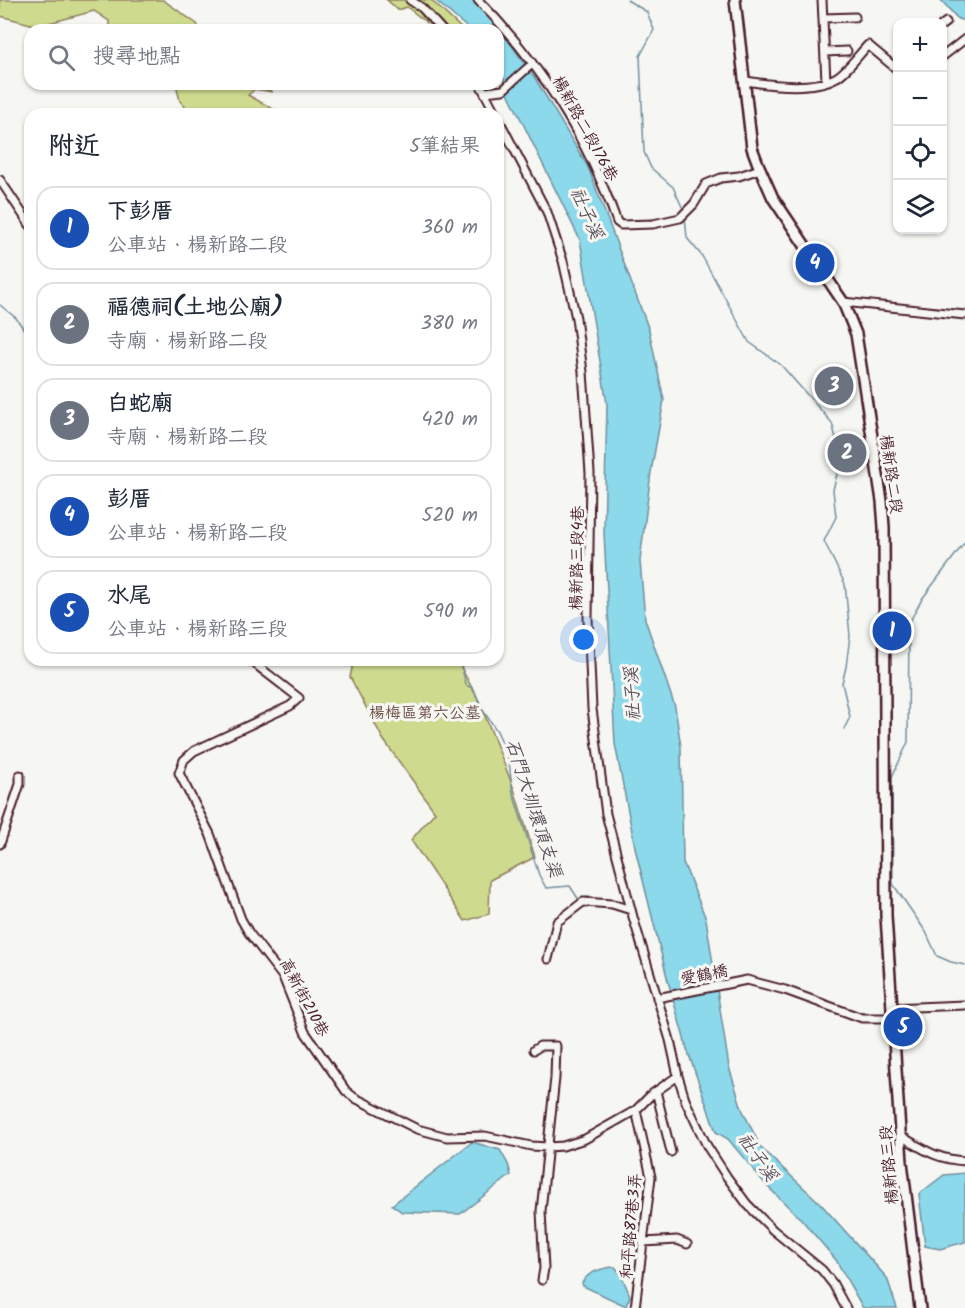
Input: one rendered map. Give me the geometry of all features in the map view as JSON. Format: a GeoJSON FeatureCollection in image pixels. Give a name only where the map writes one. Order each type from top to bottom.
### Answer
{"type":"FeatureCollection","features":[{"type":"Feature","properties":{"kind":"main road","name":"楊新路二段"},"geometry":{"type":"LineString","coordinates":[[735,0],[752,148],[781,210],[843,302],[856,334],[882,501],[885,871],[891,1013]]}},
{"type":"Feature","properties":{"kind":"main road","name":"楊新路三段"},"geometry":{"type":"LineString","coordinates":[[891,1013],[901,1137],[920,1308]]}},
{"type":"Feature","properties":{"kind":"street"},"geometry":{"type":"LineString","coordinates":[[410,0],[422,8],[437,24]]}},
{"type":"Feature","properties":{"kind":"street"},"geometry":{"type":"LineString","coordinates":[[478,0],[500,24]]}},
{"type":"Feature","properties":{"kind":"street"},"geometry":{"type":"LineString","coordinates":[[822,0],[826,81]]}},
{"type":"Feature","properties":{"kind":"street"},"geometry":{"type":"LineString","coordinates":[[823,18],[855,18]]}},
{"type":"Feature","properties":{"kind":"street"},"geometry":{"type":"LineString","coordinates":[[504,29],[531,65],[504,89]]}},
{"type":"Feature","properties":{"kind":"street"},"geometry":{"type":"LineString","coordinates":[[947,53],[965,39]]}},
{"type":"Feature","properties":{"kind":"street"},"geometry":{"type":"LineString","coordinates":[[746,81],[780,85],[826,81],[836,78],[868,45],[893,64]]}},
{"type":"Feature","properties":{"kind":"street"},"geometry":{"type":"LineString","coordinates":[[825,52],[847,51]]}},
{"type":"Feature","properties":{"kind":"street","name":"楊新路二段176巷"},"geometry":{"type":"LineString","coordinates":[[531,65],[545,81],[583,144],[604,186],[616,222],[621,225],[653,224],[680,218],[694,204],[706,184],[760,169]]}},
{"type":"Feature","properties":{"kind":"street"},"geometry":{"type":"LineString","coordinates":[[485,92],[503,90]]}},
{"type":"Feature","properties":{"kind":"street","name":"楊新路三段4巷"},"geometry":{"type":"LineString","coordinates":[[485,92],[493,108]]}},
{"type":"Feature","properties":{"kind":"street","name":"楊新路三段4巷"},"geometry":{"type":"LineString","coordinates":[[504,129],[547,212],[564,261],[576,318],[583,372],[590,473],[588,639],[592,709],[606,813],[678,1076],[686,1102],[703,1137],[727,1177],[747,1204],[773,1230],[822,1270],[833,1284],[846,1308]]}},
{"type":"Feature","properties":{"kind":"street"},"geometry":{"type":"LineString","coordinates":[[0,180],[24,214]]}},
{"type":"Feature","properties":{"kind":"street"},"geometry":{"type":"LineString","coordinates":[[843,302],[965,315]]}},
{"type":"Feature","properties":{"kind":"street","name":"高新街210巷"},"geometry":{"type":"LineString","coordinates":[[258,666],[300,698],[290,706],[194,751],[184,760],[178,773],[210,834],[241,919],[283,977],[306,1032],[350,1095],[417,1129],[447,1137],[485,1137],[548,1147],[563,1146],[585,1139],[636,1110],[656,1091],[678,1076]]}},
{"type":"Feature","properties":{"kind":"street"},"geometry":{"type":"LineString","coordinates":[[0,844],[20,784],[20,776]]}},
{"type":"Feature","properties":{"kind":"street"},"geometry":{"type":"LineString","coordinates":[[548,959],[558,922],[583,903],[612,904],[631,910]]}},
{"type":"Feature","properties":{"kind":"street","name":"愛鶴橋"},"geometry":{"type":"LineString","coordinates":[[657,998],[747,980],[785,990],[862,1018],[891,1013]]}},
{"type":"Feature","properties":{"kind":"street"},"geometry":{"type":"LineString","coordinates":[[891,1013],[965,1005]]}},
{"type":"Feature","properties":{"kind":"street"},"geometry":{"type":"LineString","coordinates":[[534,1050],[540,1046],[556,1046],[555,1078],[541,1211],[544,1269],[542,1280]]}},
{"type":"Feature","properties":{"kind":"street"},"geometry":{"type":"LineString","coordinates":[[656,1091],[671,1152]]}},
{"type":"Feature","properties":{"kind":"street","name":"和平路87巷3弄"},"geometry":{"type":"LineString","coordinates":[[635,1308],[651,1177],[636,1110]]}},
{"type":"Feature","properties":{"kind":"street"},"geometry":{"type":"LineString","coordinates":[[901,1137],[935,1156],[965,1161]]}},
{"type":"Feature","properties":{"kind":"street"},"geometry":{"type":"LineString","coordinates":[[644,1242],[677,1240],[687,1244]]}},
{"type":"Feature","properties":{"kind":"green space"},"geometry":{"type":"Polygon","coordinates":[[[0,0],[163,0],[197,24],[109,24],[109,21],[94,11],[45,24],[30,24],[0,16],[0,0]]]}},
{"type":"Feature","properties":{"kind":"green space"},"geometry":{"type":"Polygon","coordinates":[[[387,0],[431,0],[457,24],[428,24],[407,7],[398,10],[387,0]]]}},
{"type":"Feature","properties":{"kind":"green space"},"geometry":{"type":"Polygon","coordinates":[[[177,90],[254,90],[248,95],[271,108],[186,108],[180,101],[177,90]]]}},
{"type":"Feature","properties":{"kind":"green space","name":"楊梅區第六公墓"},"geometry":{"type":"Polygon","coordinates":[[[353,666],[460,666],[480,703],[514,789],[535,857],[490,880],[489,914],[465,921],[411,840],[435,812],[383,739],[350,677],[353,666]]]}},
{"type":"Feature","properties":{"kind":"water"},"geometry":{"type":"Polygon","coordinates":[[[435,0],[473,0],[496,24],[463,24],[435,0]]]}},
{"type":"Feature","properties":{"kind":"water"},"geometry":{"type":"Polygon","coordinates":[[[941,0],[965,0],[965,21],[958,19],[941,0]]]}},
{"type":"Feature","properties":{"kind":"water"},"geometry":{"type":"Polygon","coordinates":[[[504,35],[535,78],[588,167],[649,330],[664,400],[651,472],[640,561],[645,619],[675,707],[681,747],[683,862],[706,919],[729,1067],[742,1109],[761,1148],[820,1203],[887,1278],[897,1308],[863,1308],[836,1260],[801,1219],[767,1186],[728,1139],[716,1132],[687,1049],[636,852],[615,744],[604,533],[607,404],[580,240],[509,95],[504,79],[504,35]]]}},
{"type":"Feature","properties":{"kind":"water"},"geometry":{"type":"Polygon","coordinates":[[[472,1142],[500,1150],[511,1175],[460,1214],[402,1212],[392,1205],[472,1142]]]}},
{"type":"Feature","properties":{"kind":"water"},"geometry":{"type":"Polygon","coordinates":[[[965,1173],[965,1242],[940,1249],[925,1246],[919,1194],[944,1175],[965,1173]]]}},
{"type":"Feature","properties":{"kind":"water"},"geometry":{"type":"Polygon","coordinates":[[[615,1267],[621,1274],[630,1296],[626,1306],[583,1286],[582,1283],[592,1273],[615,1267]]]}},
{"type":"Feature","properties":{"kind":"waterway","name":"社子溪"},"geometry":{"type":"LineString","coordinates":[[627,0],[647,12],[654,30],[640,56],[644,152],[651,168],[673,187],[684,211]]}},
{"type":"Feature","properties":{"kind":"waterway","name":"社子溪"},"geometry":{"type":"LineString","coordinates":[[685,216],[687,238],[702,256],[749,342],[781,365],[832,423],[841,458],[833,490],[836,517],[824,541],[845,584],[850,636],[842,683],[850,717],[844,729]]}},
{"type":"Feature","properties":{"kind":"waterway","name":"石門大圳環頂支渠"},"geometry":{"type":"LineString","coordinates":[[0,305],[16,318],[24,329]]}},
{"type":"Feature","properties":{"kind":"waterway"},"geometry":{"type":"LineString","coordinates":[[965,542],[922,599],[909,623],[908,742],[892,777],[893,884],[926,932],[937,956],[965,965]]}},
{"type":"Feature","properties":{"kind":"waterway","name":"石門大圳環頂支渠"},"geometry":{"type":"LineString","coordinates":[[461,666],[466,685],[474,689],[482,709],[497,731],[508,755],[513,793],[539,875],[546,888],[570,886],[579,900],[587,897],[606,900]]}},
{"type":"Feature","properties":{"kind":"place","name":"彭厝"},"geometry":{"type":"Point","coordinates":[815,263]}},
{"type":"Feature","properties":{"kind":"place","name":"白蛇廟"},"geometry":{"type":"Point","coordinates":[834,386]}},
{"type":"Feature","properties":{"kind":"place","name":"福德祠(土地公廟)"},"geometry":{"type":"Point","coordinates":[847,453]}},
{"type":"Feature","properties":{"kind":"place","name":"下彭厝"},"geometry":{"type":"Point","coordinates":[892,631]}},
{"type":"Feature","properties":{"kind":"place","name":"水尾"},"geometry":{"type":"Point","coordinates":[903,1027]}}]}
